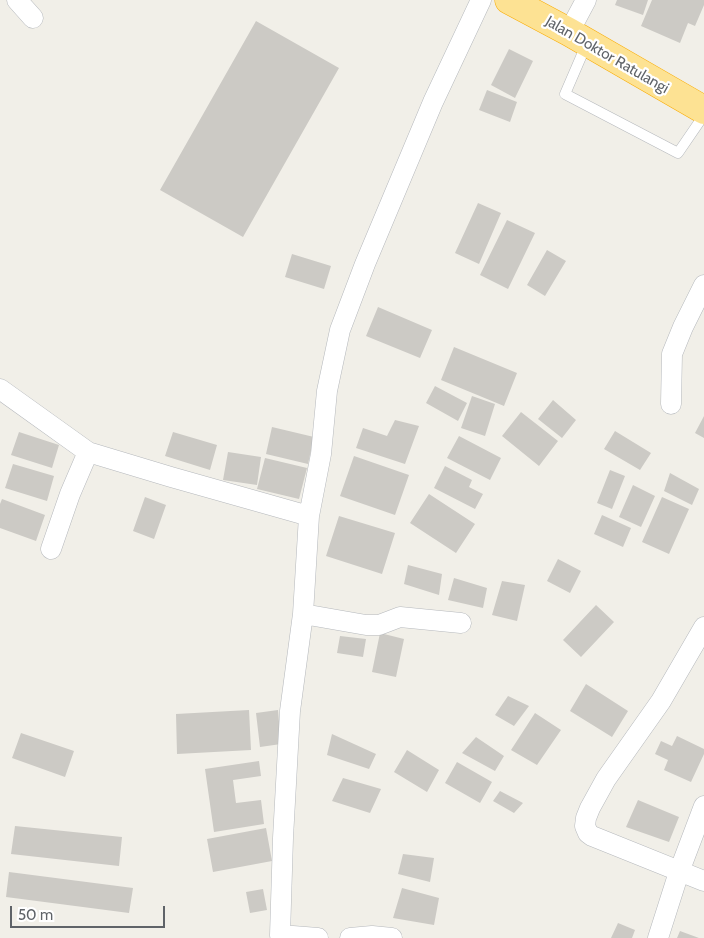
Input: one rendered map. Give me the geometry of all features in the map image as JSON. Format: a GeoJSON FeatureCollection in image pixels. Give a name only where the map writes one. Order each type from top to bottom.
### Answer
{"type":"FeatureCollection","features":[{"type":"Feature","properties":{"kind":"highway","name":"Jalan Doktor Ratulangi"},"geometry":{"type":"LineString","coordinates":[[509,0],[578,37],[704,110]]}},
{"type":"Feature","properties":{"kind":"street"},"geometry":{"type":"LineString","coordinates":[[17,0],[33,18]]}},
{"type":"Feature","properties":{"kind":"street"},"geometry":{"type":"LineString","coordinates":[[318,938],[271,936],[283,838],[290,711],[303,614],[310,516],[321,454],[327,392],[340,330],[365,264],[433,102],[481,0]]}},
{"type":"Feature","properties":{"kind":"street"},"geometry":{"type":"LineString","coordinates":[[578,37],[586,0]]}},
{"type":"Feature","properties":{"kind":"street"},"geometry":{"type":"LineString","coordinates":[[671,404],[672,354],[704,285]]}},
{"type":"Feature","properties":{"kind":"street"},"geometry":{"type":"LineString","coordinates":[[0,389],[88,452],[310,516]]}},
{"type":"Feature","properties":{"kind":"street"},"geometry":{"type":"LineString","coordinates":[[52,549],[70,494],[88,452]]}},
{"type":"Feature","properties":{"kind":"street"},"geometry":{"type":"LineString","coordinates":[[303,614],[366,625],[379,625],[400,617],[461,623]]}},
{"type":"Feature","properties":{"kind":"street"},"geometry":{"type":"LineString","coordinates":[[704,627],[661,701],[606,779],[590,808],[585,826],[588,833],[592,836],[704,881]]}},
{"type":"Feature","properties":{"kind":"street"},"geometry":{"type":"LineString","coordinates":[[658,938],[679,872],[704,806]]}},
{"type":"Feature","properties":{"kind":"street"},"geometry":{"type":"LineString","coordinates":[[350,938],[372,936],[392,938]]}},
{"type":"Feature","properties":{"kind":"lane"},"geometry":{"type":"LineString","coordinates":[[578,37],[565,94],[678,153],[704,116]]}},
{"type":"Feature","properties":{"kind":"building"},"geometry":{"type":"Polygon","coordinates":[[[617,0],[648,0],[643,15],[615,5],[617,0]]]}},
{"type":"Feature","properties":{"kind":"building"},"geometry":{"type":"Polygon","coordinates":[[[652,0],[704,0],[704,5],[695,26],[688,23],[680,43],[641,26],[652,0]]]}},
{"type":"Feature","properties":{"kind":"building"},"geometry":{"type":"Polygon","coordinates":[[[256,21],[339,68],[243,237],[160,190],[256,21]]]}},
{"type":"Feature","properties":{"kind":"building"},"geometry":{"type":"Polygon","coordinates":[[[509,49],[533,61],[515,98],[491,85],[509,49]]]}},
{"type":"Feature","properties":{"kind":"building"},"geometry":{"type":"Polygon","coordinates":[[[487,90],[517,102],[510,122],[479,110],[487,90]]]}},
{"type":"Feature","properties":{"kind":"building"},"geometry":{"type":"Polygon","coordinates":[[[478,203],[501,213],[479,264],[455,253],[478,203]]]}},
{"type":"Feature","properties":{"kind":"building"},"geometry":{"type":"Polygon","coordinates":[[[507,220],[535,233],[508,289],[480,275],[507,220]]]}},
{"type":"Feature","properties":{"kind":"building"},"geometry":{"type":"Polygon","coordinates":[[[547,250],[566,261],[545,296],[527,285],[547,250]]]}},
{"type":"Feature","properties":{"kind":"building"},"geometry":{"type":"Polygon","coordinates":[[[292,254],[331,266],[324,289],[285,277],[292,254]]]}},
{"type":"Feature","properties":{"kind":"building"},"geometry":{"type":"Polygon","coordinates":[[[378,307],[432,330],[420,358],[366,336],[378,307]]]}},
{"type":"Feature","properties":{"kind":"building"},"geometry":{"type":"Polygon","coordinates":[[[454,347],[517,373],[504,406],[441,380],[454,347]]]}},
{"type":"Feature","properties":{"kind":"building"},"geometry":{"type":"Polygon","coordinates":[[[435,386],[467,403],[458,421],[426,403],[435,386]]]}},
{"type":"Feature","properties":{"kind":"building"},"geometry":{"type":"Polygon","coordinates":[[[472,396],[495,404],[485,436],[461,428],[472,396]]]}},
{"type":"Feature","properties":{"kind":"building"},"geometry":{"type":"Polygon","coordinates":[[[553,400],[576,420],[562,438],[538,419],[553,400]]]}},
{"type":"Feature","properties":{"kind":"building"},"geometry":{"type":"Polygon","coordinates":[[[521,412],[558,441],[539,466],[502,436],[521,412]]]}},
{"type":"Feature","properties":{"kind":"building"},"geometry":{"type":"Polygon","coordinates":[[[704,416],[704,438],[695,433],[704,416]]]}},
{"type":"Feature","properties":{"kind":"building"},"geometry":{"type":"Polygon","coordinates":[[[395,420],[419,426],[405,464],[356,448],[363,428],[387,436],[395,420]]]}},
{"type":"Feature","properties":{"kind":"building"},"geometry":{"type":"Polygon","coordinates":[[[272,427],[314,437],[308,464],[266,454],[272,427]]]}},
{"type":"Feature","properties":{"kind":"building"},"geometry":{"type":"Polygon","coordinates":[[[615,431],[651,453],[640,470],[604,449],[615,431]]]}},
{"type":"Feature","properties":{"kind":"building"},"geometry":{"type":"Polygon","coordinates":[[[19,432],[59,445],[52,468],[11,455],[19,432]]]}},
{"type":"Feature","properties":{"kind":"building"},"geometry":{"type":"Polygon","coordinates":[[[173,432],[217,445],[210,470],[165,456],[173,432]]]}},
{"type":"Feature","properties":{"kind":"building"},"geometry":{"type":"Polygon","coordinates":[[[459,436],[501,458],[490,480],[447,458],[459,436]]]}},
{"type":"Feature","properties":{"kind":"building"},"geometry":{"type":"Polygon","coordinates":[[[228,452],[261,457],[257,485],[223,480],[228,452]]]}},
{"type":"Feature","properties":{"kind":"building"},"geometry":{"type":"Polygon","coordinates":[[[354,456],[409,475],[395,515],[340,496],[354,456]]]}},
{"type":"Feature","properties":{"kind":"building"},"geometry":{"type":"Polygon","coordinates":[[[265,458],[307,468],[299,499],[257,489],[265,458]]]}},
{"type":"Feature","properties":{"kind":"building"},"geometry":{"type":"Polygon","coordinates":[[[13,464],[54,476],[47,501],[5,488],[13,464]]]}},
{"type":"Feature","properties":{"kind":"building"},"geometry":{"type":"Polygon","coordinates":[[[445,466],[472,480],[469,487],[483,494],[475,509],[434,488],[445,466]]]}},
{"type":"Feature","properties":{"kind":"building"},"geometry":{"type":"Polygon","coordinates":[[[610,470],[625,476],[612,509],[597,503],[610,470]]]}},
{"type":"Feature","properties":{"kind":"building"},"geometry":{"type":"Polygon","coordinates":[[[670,473],[699,489],[692,505],[664,491],[670,473]]]}},
{"type":"Feature","properties":{"kind":"building"},"geometry":{"type":"Polygon","coordinates":[[[633,485],[655,496],[641,527],[619,517],[633,485]]]}},
{"type":"Feature","properties":{"kind":"building"},"geometry":{"type":"Polygon","coordinates":[[[429,494],[475,524],[456,553],[410,523],[429,494]]]}},
{"type":"Feature","properties":{"kind":"building"},"geometry":{"type":"Polygon","coordinates":[[[145,497],[166,505],[154,539],[133,531],[145,497]]]}},
{"type":"Feature","properties":{"kind":"building"},"geometry":{"type":"Polygon","coordinates":[[[662,497],[689,509],[669,554],[642,542],[662,497]]]}},
{"type":"Feature","properties":{"kind":"building"},"geometry":{"type":"Polygon","coordinates":[[[2,499],[45,515],[36,541],[0,528],[0,504],[2,499]]]}},
{"type":"Feature","properties":{"kind":"building"},"geometry":{"type":"Polygon","coordinates":[[[602,515],[631,528],[623,547],[594,534],[602,515]]]}},
{"type":"Feature","properties":{"kind":"building"},"geometry":{"type":"Polygon","coordinates":[[[339,516],[395,533],[382,574],[326,556],[339,516]]]}},
{"type":"Feature","properties":{"kind":"building"},"geometry":{"type":"Polygon","coordinates":[[[558,559],[581,571],[570,593],[547,581],[558,559]]]}},
{"type":"Feature","properties":{"kind":"building"},"geometry":{"type":"Polygon","coordinates":[[[408,565],[442,574],[439,595],[404,584],[408,565]]]}},
{"type":"Feature","properties":{"kind":"building"},"geometry":{"type":"Polygon","coordinates":[[[454,578],[487,588],[483,608],[448,600],[454,578]]]}},
{"type":"Feature","properties":{"kind":"building"},"geometry":{"type":"Polygon","coordinates":[[[502,581],[525,585],[517,621],[492,615],[502,581]]]}},
{"type":"Feature","properties":{"kind":"building"},"geometry":{"type":"Polygon","coordinates":[[[596,605],[614,622],[581,657],[563,640],[596,605]]]}},
{"type":"Feature","properties":{"kind":"building"},"geometry":{"type":"Polygon","coordinates":[[[380,633],[404,639],[396,677],[372,672],[380,633]]]}},
{"type":"Feature","properties":{"kind":"building"},"geometry":{"type":"Polygon","coordinates":[[[340,636],[366,639],[363,657],[337,653],[340,636]]]}},
{"type":"Feature","properties":{"kind":"building"},"geometry":{"type":"Polygon","coordinates":[[[586,684],[628,711],[612,737],[570,711],[586,684]]]}},
{"type":"Feature","properties":{"kind":"building"},"geometry":{"type":"Polygon","coordinates":[[[508,696],[529,706],[514,726],[495,715],[508,696]]]}},
{"type":"Feature","properties":{"kind":"building"},"geometry":{"type":"Polygon","coordinates":[[[249,710],[251,750],[177,754],[176,714],[249,710]]]}},
{"type":"Feature","properties":{"kind":"building"},"geometry":{"type":"Polygon","coordinates":[[[278,710],[281,744],[260,747],[256,713],[278,710]]]}},
{"type":"Feature","properties":{"kind":"building"},"geometry":{"type":"Polygon","coordinates":[[[535,713],[561,730],[537,765],[511,750],[535,713]]]}},
{"type":"Feature","properties":{"kind":"building"},"geometry":{"type":"Polygon","coordinates":[[[21,733],[74,751],[65,777],[12,758],[21,733]]]}},
{"type":"Feature","properties":{"kind":"building"},"geometry":{"type":"Polygon","coordinates":[[[332,734],[376,754],[369,769],[327,755],[332,734]]]}},
{"type":"Feature","properties":{"kind":"building"},"geometry":{"type":"Polygon","coordinates":[[[677,736],[704,749],[704,754],[691,782],[664,770],[668,760],[655,754],[661,741],[672,746],[677,736]]]}},
{"type":"Feature","properties":{"kind":"building"},"geometry":{"type":"Polygon","coordinates":[[[476,737],[504,756],[495,771],[462,753],[476,737]]]}},
{"type":"Feature","properties":{"kind":"building"},"geometry":{"type":"Polygon","coordinates":[[[407,750],[439,770],[427,792],[394,772],[407,750]]]}},
{"type":"Feature","properties":{"kind":"building"},"geometry":{"type":"Polygon","coordinates":[[[259,761],[261,776],[233,780],[236,803],[261,800],[264,824],[214,832],[205,769],[259,761]]]}},
{"type":"Feature","properties":{"kind":"building"},"geometry":{"type":"Polygon","coordinates":[[[457,762],[492,782],[480,803],[445,783],[457,762]]]}},
{"type":"Feature","properties":{"kind":"building"},"geometry":{"type":"Polygon","coordinates":[[[343,778],[381,789],[370,813],[332,801],[343,778]]]}},
{"type":"Feature","properties":{"kind":"building"},"geometry":{"type":"Polygon","coordinates":[[[500,791],[523,803],[514,813],[493,801],[500,791]]]}},
{"type":"Feature","properties":{"kind":"building"},"geometry":{"type":"Polygon","coordinates":[[[638,800],[679,817],[669,842],[626,827],[638,800]]]}},
{"type":"Feature","properties":{"kind":"building"},"geometry":{"type":"Polygon","coordinates":[[[15,826],[122,837],[119,866],[11,854],[15,826]]]}},
{"type":"Feature","properties":{"kind":"building"},"geometry":{"type":"Polygon","coordinates":[[[266,828],[272,861],[213,872],[207,839],[266,828]]]}},
{"type":"Feature","properties":{"kind":"building"},"geometry":{"type":"Polygon","coordinates":[[[403,854],[434,858],[430,882],[398,874],[403,854]]]}},
{"type":"Feature","properties":{"kind":"building"},"geometry":{"type":"Polygon","coordinates":[[[9,872],[133,888],[129,913],[6,897],[9,872]]]}},
{"type":"Feature","properties":{"kind":"building"},"geometry":{"type":"Polygon","coordinates":[[[402,888],[439,898],[434,925],[393,918],[402,888]]]}},
{"type":"Feature","properties":{"kind":"building"},"geometry":{"type":"Polygon","coordinates":[[[263,889],[267,910],[250,913],[246,892],[263,889]]]}},
{"type":"Feature","properties":{"kind":"building"},"geometry":{"type":"Polygon","coordinates":[[[618,923],[635,930],[632,938],[611,938],[618,923]]]}},
{"type":"Feature","properties":{"kind":"building"},"geometry":{"type":"Polygon","coordinates":[[[680,931],[699,938],[677,938],[680,931]]]}}]}
